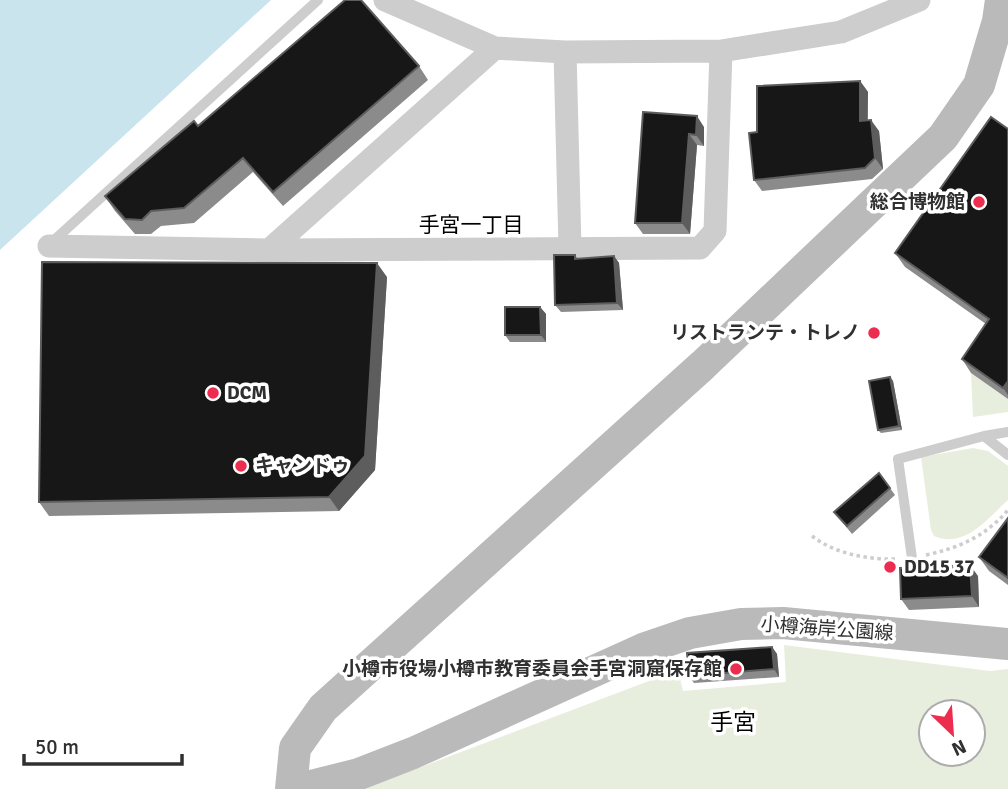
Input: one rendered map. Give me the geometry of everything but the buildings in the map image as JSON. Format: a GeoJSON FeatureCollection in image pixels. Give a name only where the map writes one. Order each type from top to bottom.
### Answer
{"type":"FeatureCollection","features":[{"type":"Feature","properties":{"kind":"street"},"geometry":{"type":"LineString","coordinates":[[385,0],[495,48],[565,52],[721,51],[841,32],[919,0]]}},
{"type":"Feature","properties":{"kind":"street"},"geometry":{"type":"LineString","coordinates":[[291,789],[295,748],[323,708],[703,365],[943,137],[979,85],[998,21],[1001,0]]}},
{"type":"Feature","properties":{"kind":"street"},"geometry":{"type":"LineString","coordinates":[[269,250],[495,48]]}},
{"type":"Feature","properties":{"kind":"street"},"geometry":{"type":"LineString","coordinates":[[49,246],[269,250],[700,248],[716,231],[721,51]]}},
{"type":"Feature","properties":{"kind":"street"},"geometry":{"type":"LineString","coordinates":[[565,52],[570,248]]}},
{"type":"Feature","properties":{"kind":"street","name":"小樽海岸公園線"},"geometry":{"type":"LineString","coordinates":[[299,789],[359,774],[413,753],[643,649],[690,633],[741,624],[783,623],[1008,644]]}},
{"type":"Feature","properties":{"kind":"lane"},"geometry":{"type":"LineString","coordinates":[[49,246],[318,0]]}},
{"type":"Feature","properties":{"kind":"lane"},"geometry":{"type":"LineString","coordinates":[[912,558],[898,460],[1008,432]]}},
{"type":"Feature","properties":{"kind":"lane"},"geometry":{"type":"LineString","coordinates":[[984,436],[1008,455]]}},
{"type":"Feature","properties":{"kind":"green space"},"geometry":{"type":"Polygon","coordinates":[[[971,373],[1008,399],[1008,412],[973,417],[971,373]]]}},
{"type":"Feature","properties":{"kind":"green space"},"geometry":{"type":"Polygon","coordinates":[[[973,448],[988,451],[1008,466],[1008,500],[984,523],[966,535],[956,539],[934,536],[921,457],[973,448]]]}},
{"type":"Feature","properties":{"kind":"green space"},"geometry":{"type":"Polygon","coordinates":[[[784,645],[990,671],[1008,669],[1008,789],[363,789],[678,670],[683,691],[786,682],[784,645]]]}},
{"type":"Feature","properties":{"kind":"water"},"geometry":{"type":"Polygon","coordinates":[[[0,0],[271,0],[0,250],[0,0]]]}},
{"type":"Feature","properties":{"kind":"place","name":"総合博物館"},"geometry":{"type":"Point","coordinates":[979,202]}},
{"type":"Feature","properties":{"kind":"place","name":"リストランテ・トレノ"},"geometry":{"type":"Point","coordinates":[874,333]}},
{"type":"Feature","properties":{"kind":"place","name":"DCM"},"geometry":{"type":"Point","coordinates":[213,393]}},
{"type":"Feature","properties":{"kind":"place","name":"キャンドゥ"},"geometry":{"type":"Point","coordinates":[241,466]}},
{"type":"Feature","properties":{"kind":"place","name":"DD15 37"},"geometry":{"type":"Point","coordinates":[890,567]}},
{"type":"Feature","properties":{"kind":"place","name":"小樽市役場小樽市教育委員会手宮洞窟保存館"},"geometry":{"type":"Point","coordinates":[736,669]}},
{"type":"Feature","properties":{"kind":"district","name":"手宮一丁目"},"geometry":{"type":"Point","coordinates":[471,225]}},
{"type":"Feature","properties":{"kind":"district","name":"手宮"},"geometry":{"type":"Point","coordinates":[733,722]}}]}
